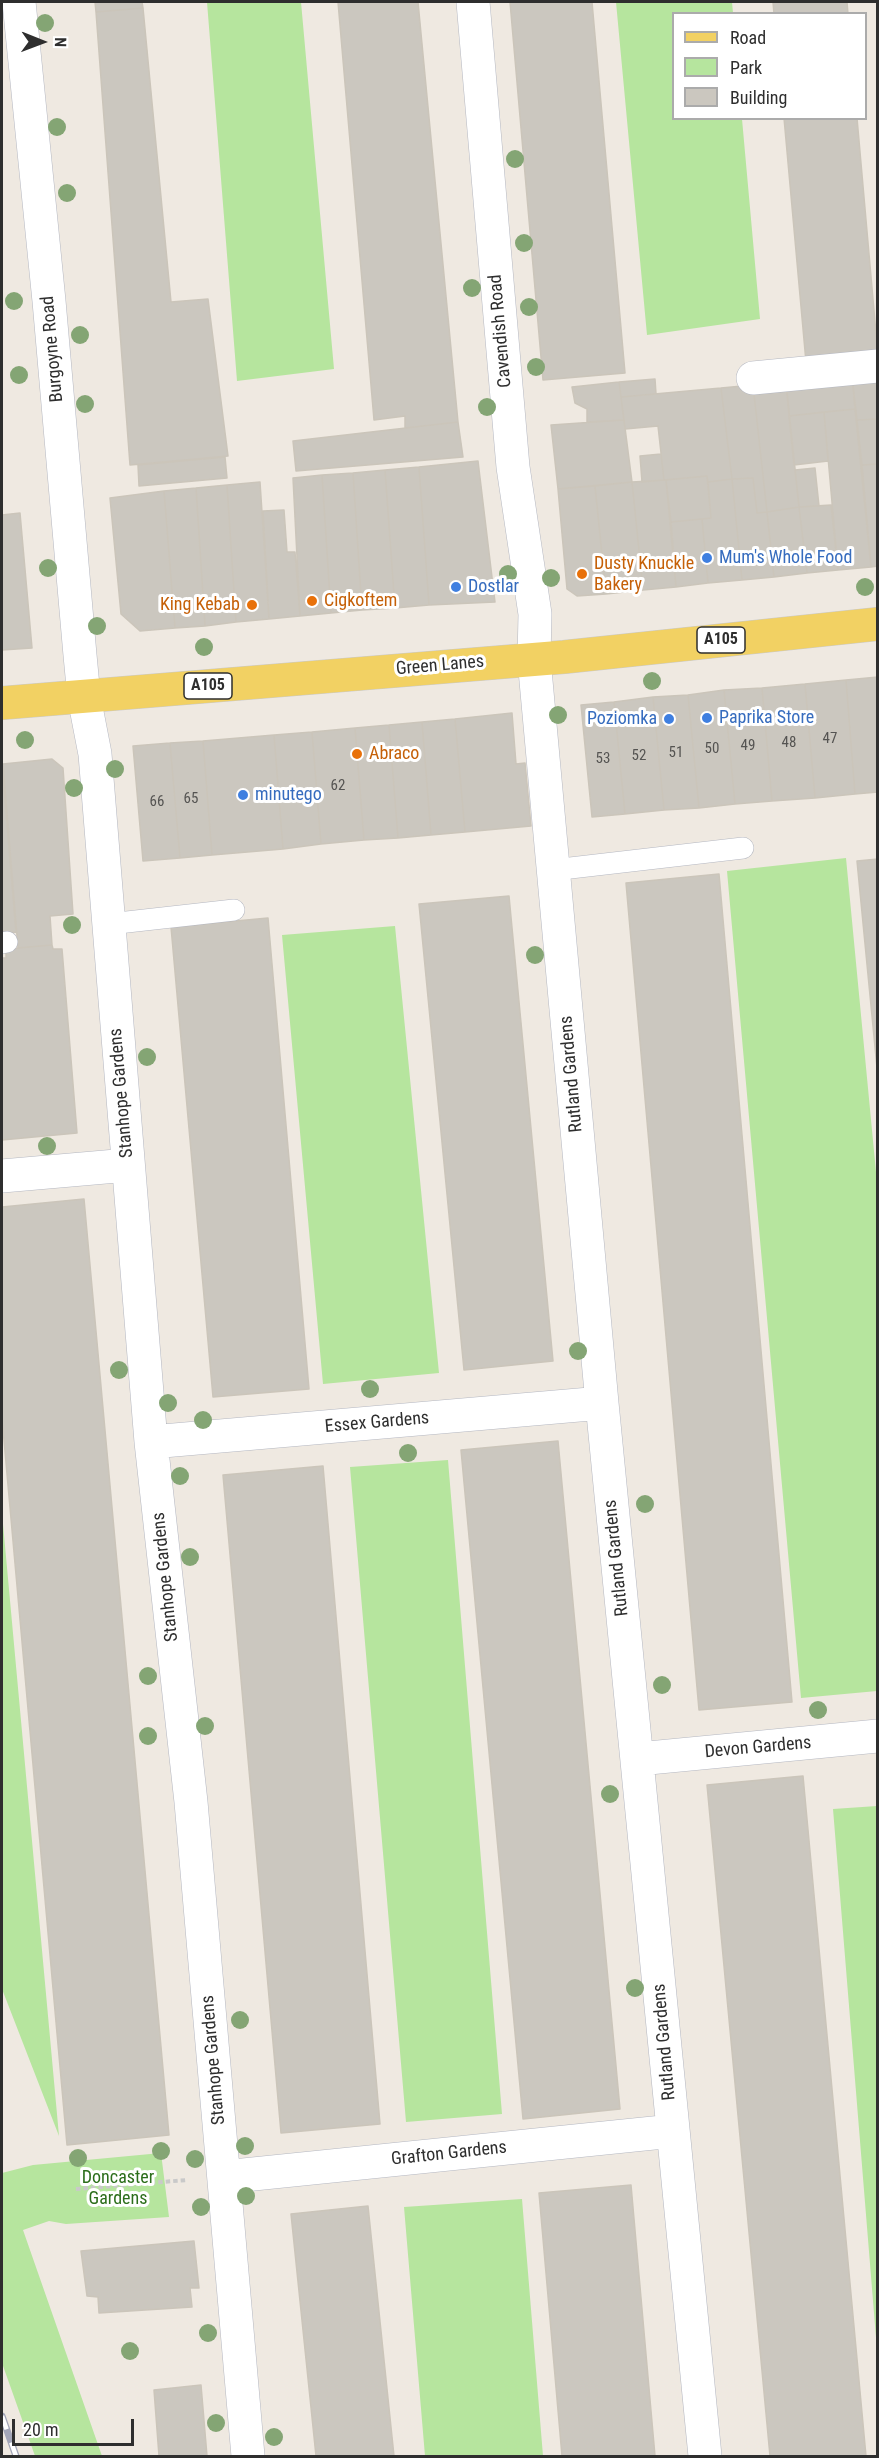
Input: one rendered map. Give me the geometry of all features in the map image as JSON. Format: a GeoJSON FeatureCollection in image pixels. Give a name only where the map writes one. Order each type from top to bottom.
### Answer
{"type":"FeatureCollection","features":[{"type":"Feature","properties":{"kind":"main road","name":"Green Lanes"},"geometry":{"type":"LineString","coordinates":[[2,703],[534,659],[878,624]]}},
{"type":"Feature","properties":{"kind":"street","name":"Burgoyne Road"},"geometry":{"type":"LineString","coordinates":[[19,2],[49,301],[84,697]]}},
{"type":"Feature","properties":{"kind":"street","name":"Cavendish Road"},"geometry":{"type":"LineString","coordinates":[[472,2],[513,467],[535,614],[534,659]]}},
{"type":"Feature","properties":{"kind":"street"},"geometry":{"type":"LineString","coordinates":[[753,378],[878,366]]}},
{"type":"Feature","properties":{"kind":"street","name":"Rutland Gardens"},"geometry":{"type":"LineString","coordinates":[[534,659],[602,1403],[705,2457]]}},
{"type":"Feature","properties":{"kind":"street","name":"Stanhope Gardens"},"geometry":{"type":"LineString","coordinates":[[84,697],[94,743],[152,1442],[191,1802],[248,2457]]}},
{"type":"Feature","properties":{"kind":"street"},"geometry":{"type":"LineString","coordinates":[[2,1176],[128,1165]]}},
{"type":"Feature","properties":{"kind":"street","name":"Essex Gardens"},"geometry":{"type":"LineString","coordinates":[[152,1442],[602,1403]]}},
{"type":"Feature","properties":{"kind":"street","name":"Devon Gardens"},"geometry":{"type":"LineString","coordinates":[[638,1759],[878,1736]]}},
{"type":"Feature","properties":{"kind":"street","name":"Grafton Gardens"},"geometry":{"type":"LineString","coordinates":[[224,2177],[673,2131]]}},
{"type":"Feature","properties":{"kind":"lane"},"geometry":{"type":"LineString","coordinates":[[553,870],[743,848]]}},
{"type":"Feature","properties":{"kind":"lane"},"geometry":{"type":"LineString","coordinates":[[109,924],[234,910]]}},
{"type":"Feature","properties":{"kind":"path"},"geometry":{"type":"LineString","coordinates":[[76,2189],[224,2177]]}},
{"type":"Feature","properties":{"kind":"green space"},"geometry":{"type":"Polygon","coordinates":[[[207,2],[301,2],[334,369],[237,381],[207,2]]]}},
{"type":"Feature","properties":{"kind":"green space"},"geometry":{"type":"Polygon","coordinates":[[[616,2],[732,2],[733,12],[672,12],[672,120],[742,120],[760,319],[647,335],[616,2]]]}},
{"type":"Feature","properties":{"kind":"green space"},"geometry":{"type":"Polygon","coordinates":[[[846,858],[878,1193],[877,1691],[801,1698],[727,871],[846,858]]]}},
{"type":"Feature","properties":{"kind":"green space"},"geometry":{"type":"Polygon","coordinates":[[[395,926],[439,1373],[323,1384],[282,935],[395,926]]]}},
{"type":"Feature","properties":{"kind":"green space"},"geometry":{"type":"Polygon","coordinates":[[[448,1460],[502,2114],[406,2122],[350,1467],[448,1460]]]}},
{"type":"Feature","properties":{"kind":"green space"},"geometry":{"type":"Polygon","coordinates":[[[2,1513],[59,2136],[2,1989],[2,1513]]]}},
{"type":"Feature","properties":{"kind":"green space"},"geometry":{"type":"Polygon","coordinates":[[[878,1806],[877,2350],[833,1809],[878,1806]]]}},
{"type":"Feature","properties":{"kind":"green space","name":"Doncaster Gardens"},"geometry":{"type":"Polygon","coordinates":[[[161,2153],[169,2217],[66,2224],[49,2221],[23,2230],[102,2456],[35,2456],[2,2363],[2,2173],[33,2165],[161,2153]]]}},
{"type":"Feature","properties":{"kind":"green space"},"geometry":{"type":"Polygon","coordinates":[[[522,2199],[543,2456],[425,2456],[404,2207],[522,2199]]]}},
{"type":"Feature","properties":{"kind":"building"},"geometry":{"type":"Polygon","coordinates":[[[95,2],[142,2],[143,8],[96,12],[95,2]]]}},
{"type":"Feature","properties":{"kind":"building"},"geometry":{"type":"Polygon","coordinates":[[[338,2],[418,2],[458,422],[405,428],[405,416],[374,420],[338,2]]]}},
{"type":"Feature","properties":{"kind":"building"},"geometry":{"type":"Polygon","coordinates":[[[510,2],[592,2],[625,373],[543,380],[510,2]]]}},
{"type":"Feature","properties":{"kind":"building"},"geometry":{"type":"Polygon","coordinates":[[[773,2],[847,2],[848,12],[774,12],[773,2]]]}},
{"type":"Feature","properties":{"kind":"building"},"geometry":{"type":"Polygon","coordinates":[[[143,8],[171,302],[208,299],[228,456],[130,465],[96,12],[143,8]]]}},
{"type":"Feature","properties":{"kind":"building"},"geometry":{"type":"Polygon","coordinates":[[[784,120],[857,120],[878,356],[806,362],[784,120]]]}},
{"type":"Feature","properties":{"kind":"building"},"geometry":{"type":"Polygon","coordinates":[[[878,374],[878,419],[857,420],[852,376],[878,374]]]}},
{"type":"Feature","properties":{"kind":"building"},"geometry":{"type":"Polygon","coordinates":[[[852,376],[855,409],[789,416],[786,382],[852,376]]]}},
{"type":"Feature","properties":{"kind":"building"},"geometry":{"type":"Polygon","coordinates":[[[655,379],[656,394],[621,397],[619,382],[655,379]]]}},
{"type":"Feature","properties":{"kind":"building"},"geometry":{"type":"Polygon","coordinates":[[[619,382],[624,420],[587,422],[587,409],[575,403],[572,387],[619,382]]]}},
{"type":"Feature","properties":{"kind":"building"},"geometry":{"type":"Polygon","coordinates":[[[786,382],[799,507],[767,512],[753,385],[786,382]]]}},
{"type":"Feature","properties":{"kind":"building"},"geometry":{"type":"Polygon","coordinates":[[[753,385],[767,512],[757,513],[753,478],[732,479],[721,388],[753,385]]]}},
{"type":"Feature","properties":{"kind":"building"},"geometry":{"type":"Polygon","coordinates":[[[721,388],[732,479],[708,482],[707,476],[664,480],[658,426],[625,429],[621,397],[721,388]]]}},
{"type":"Feature","properties":{"kind":"building"},"geometry":{"type":"Polygon","coordinates":[[[855,409],[871,567],[838,570],[824,412],[855,409]]]}},
{"type":"Feature","properties":{"kind":"building"},"geometry":{"type":"Polygon","coordinates":[[[824,412],[828,461],[794,465],[789,416],[824,412]]]}},
{"type":"Feature","properties":{"kind":"building"},"geometry":{"type":"Polygon","coordinates":[[[878,419],[878,464],[862,465],[857,420],[878,419]]]}},
{"type":"Feature","properties":{"kind":"building"},"geometry":{"type":"Polygon","coordinates":[[[624,420],[632,482],[558,489],[551,425],[624,420]]]}},
{"type":"Feature","properties":{"kind":"building"},"geometry":{"type":"Polygon","coordinates":[[[458,422],[463,457],[296,471],[293,441],[458,422]]]}},
{"type":"Feature","properties":{"kind":"building"},"geometry":{"type":"Polygon","coordinates":[[[661,454],[664,480],[642,482],[640,456],[661,454]]]}},
{"type":"Feature","properties":{"kind":"building"},"geometry":{"type":"Polygon","coordinates":[[[225,457],[227,478],[139,486],[138,465],[225,457]]]}},
{"type":"Feature","properties":{"kind":"building"},"geometry":{"type":"Polygon","coordinates":[[[478,461],[495,602],[429,605],[419,467],[478,461]]]}},
{"type":"Feature","properties":{"kind":"building"},"geometry":{"type":"Polygon","coordinates":[[[878,464],[878,566],[871,567],[862,465],[878,464]]]}},
{"type":"Feature","properties":{"kind":"building"},"geometry":{"type":"Polygon","coordinates":[[[419,467],[429,605],[395,608],[385,470],[419,467]]]}},
{"type":"Feature","properties":{"kind":"building"},"geometry":{"type":"Polygon","coordinates":[[[815,468],[819,506],[799,507],[795,470],[815,468]]]}},
{"type":"Feature","properties":{"kind":"building"},"geometry":{"type":"Polygon","coordinates":[[[385,470],[395,608],[362,610],[353,473],[385,470]]]}},
{"type":"Feature","properties":{"kind":"building"},"geometry":{"type":"Polygon","coordinates":[[[353,473],[362,610],[331,613],[322,475],[353,473]]]}},
{"type":"Feature","properties":{"kind":"building"},"geometry":{"type":"Polygon","coordinates":[[[322,475],[331,613],[300,616],[293,478],[322,475]]]}},
{"type":"Feature","properties":{"kind":"building"},"geometry":{"type":"Polygon","coordinates":[[[707,476],[711,518],[671,522],[666,480],[707,476]]]}},
{"type":"Feature","properties":{"kind":"building"},"geometry":{"type":"Polygon","coordinates":[[[753,478],[757,513],[767,512],[774,577],[742,580],[732,479],[753,478]]]}},
{"type":"Feature","properties":{"kind":"building"},"geometry":{"type":"Polygon","coordinates":[[[732,479],[742,580],[708,583],[702,519],[711,518],[708,482],[732,479]]]}},
{"type":"Feature","properties":{"kind":"building"},"geometry":{"type":"Polygon","coordinates":[[[666,480],[676,587],[643,590],[632,482],[666,480]]]}},
{"type":"Feature","properties":{"kind":"building"},"geometry":{"type":"Polygon","coordinates":[[[260,482],[269,619],[236,622],[227,485],[260,482]]]}},
{"type":"Feature","properties":{"kind":"building"},"geometry":{"type":"Polygon","coordinates":[[[632,482],[643,590],[606,594],[595,486],[632,482]]]}},
{"type":"Feature","properties":{"kind":"building"},"geometry":{"type":"Polygon","coordinates":[[[227,485],[236,622],[205,626],[196,488],[227,485]]]}},
{"type":"Feature","properties":{"kind":"building"},"geometry":{"type":"Polygon","coordinates":[[[595,486],[606,594],[577,596],[567,589],[558,489],[595,486]]]}},
{"type":"Feature","properties":{"kind":"building"},"geometry":{"type":"Polygon","coordinates":[[[196,488],[205,626],[175,628],[164,491],[196,488]]]}},
{"type":"Feature","properties":{"kind":"building"},"geometry":{"type":"Polygon","coordinates":[[[164,491],[175,628],[140,631],[121,614],[110,498],[164,491]]]}},
{"type":"Feature","properties":{"kind":"building"},"geometry":{"type":"Polygon","coordinates":[[[831,505],[838,570],[807,573],[799,507],[831,505]]]}},
{"type":"Feature","properties":{"kind":"building"},"geometry":{"type":"Polygon","coordinates":[[[799,507],[807,573],[774,577],[767,512],[799,507]]]}},
{"type":"Feature","properties":{"kind":"building"},"geometry":{"type":"Polygon","coordinates":[[[284,510],[287,552],[295,552],[300,616],[269,619],[263,511],[284,510]]]}},
{"type":"Feature","properties":{"kind":"building"},"geometry":{"type":"Polygon","coordinates":[[[20,513],[32,648],[2,650],[2,515],[20,513]]]}},
{"type":"Feature","properties":{"kind":"building"},"geometry":{"type":"Polygon","coordinates":[[[702,519],[708,583],[676,587],[671,522],[702,519]]]}},
{"type":"Feature","properties":{"kind":"building"},"geometry":{"type":"Polygon","coordinates":[[[878,677],[878,792],[855,794],[846,680],[878,677]]]}},
{"type":"Feature","properties":{"kind":"building"},"geometry":{"type":"Polygon","coordinates":[[[846,680],[855,794],[815,798],[805,684],[846,680]]]}},
{"type":"Feature","properties":{"kind":"building"},"geometry":{"type":"Polygon","coordinates":[[[805,684],[815,798],[772,801],[762,688],[805,684]]]}},
{"type":"Feature","properties":{"kind":"building"},"geometry":{"type":"Polygon","coordinates":[[[762,688],[772,801],[735,804],[724,690],[762,688]]]}},
{"type":"Feature","properties":{"kind":"building"},"geometry":{"type":"Polygon","coordinates":[[[724,690],[735,804],[699,808],[688,695],[724,690]]]}},
{"type":"Feature","properties":{"kind":"building"},"geometry":{"type":"Polygon","coordinates":[[[688,695],[699,808],[664,810],[653,697],[688,695]]]}},
{"type":"Feature","properties":{"kind":"building"},"geometry":{"type":"Polygon","coordinates":[[[653,697],[664,810],[625,814],[614,702],[653,697]]]}},
{"type":"Feature","properties":{"kind":"building"},"geometry":{"type":"Polygon","coordinates":[[[614,702],[625,814],[592,817],[581,705],[614,702]]]}},
{"type":"Feature","properties":{"kind":"building"},"geometry":{"type":"Polygon","coordinates":[[[512,713],[516,764],[525,763],[531,826],[465,832],[455,719],[512,713]]]}},
{"type":"Feature","properties":{"kind":"building"},"geometry":{"type":"Polygon","coordinates":[[[455,719],[465,832],[431,835],[422,722],[455,719]]]}},
{"type":"Feature","properties":{"kind":"building"},"geometry":{"type":"Polygon","coordinates":[[[422,722],[431,835],[398,838],[389,725],[422,722]]]}},
{"type":"Feature","properties":{"kind":"building"},"geometry":{"type":"Polygon","coordinates":[[[389,725],[398,838],[364,840],[355,728],[389,725]]]}},
{"type":"Feature","properties":{"kind":"building"},"geometry":{"type":"Polygon","coordinates":[[[355,728],[364,840],[321,844],[312,732],[355,728]]]}},
{"type":"Feature","properties":{"kind":"building"},"geometry":{"type":"Polygon","coordinates":[[[312,732],[321,844],[283,849],[274,735],[312,732]]]}},
{"type":"Feature","properties":{"kind":"building","name":"minutego"},"geometry":{"type":"Polygon","coordinates":[[[274,735],[283,849],[212,855],[203,741],[274,735]]]}},
{"type":"Feature","properties":{"kind":"building"},"geometry":{"type":"Polygon","coordinates":[[[203,741],[212,855],[180,858],[170,743],[203,741]]]}},
{"type":"Feature","properties":{"kind":"building"},"geometry":{"type":"Polygon","coordinates":[[[170,743],[180,858],[143,861],[133,746],[170,743]]]}},
{"type":"Feature","properties":{"kind":"building"},"geometry":{"type":"Polygon","coordinates":[[[52,759],[63,768],[73,914],[50,916],[52,945],[18,948],[3,764],[52,759]]]}},
{"type":"Feature","properties":{"kind":"building"},"geometry":{"type":"Polygon","coordinates":[[[2,764],[16,932],[2,933],[2,764]]]}},
{"type":"Feature","properties":{"kind":"building"},"geometry":{"type":"Polygon","coordinates":[[[878,859],[878,1078],[857,861],[878,859]]]}},
{"type":"Feature","properties":{"kind":"building"},"geometry":{"type":"Polygon","coordinates":[[[719,874],[792,1702],[699,1710],[626,883],[719,874]]]}},
{"type":"Feature","properties":{"kind":"building"},"geometry":{"type":"Polygon","coordinates":[[[509,896],[553,1361],[464,1370],[419,904],[509,896]]]}},
{"type":"Feature","properties":{"kind":"building"},"geometry":{"type":"Polygon","coordinates":[[[268,918],[309,1389],[213,1397],[171,927],[268,918]]]}},
{"type":"Feature","properties":{"kind":"building"},"geometry":{"type":"Polygon","coordinates":[[[52,945],[53,949],[62,949],[77,1133],[2,1140],[2,958],[6,958],[6,949],[52,945]]]}},
{"type":"Feature","properties":{"kind":"building"},"geometry":{"type":"Polygon","coordinates":[[[84,1199],[169,2135],[67,2145],[2,1418],[2,1207],[84,1199]]]}},
{"type":"Feature","properties":{"kind":"building"},"geometry":{"type":"Polygon","coordinates":[[[558,1441],[620,2109],[523,2119],[461,1450],[558,1441]]]}},
{"type":"Feature","properties":{"kind":"building"},"geometry":{"type":"Polygon","coordinates":[[[323,1466],[380,2124],[281,2133],[223,1475],[323,1466]]]}},
{"type":"Feature","properties":{"kind":"building"},"geometry":{"type":"Polygon","coordinates":[[[803,1776],[866,2456],[770,2456],[707,1785],[803,1776]]]}},
{"type":"Feature","properties":{"kind":"building"},"geometry":{"type":"Polygon","coordinates":[[[631,2185],[655,2456],[562,2456],[539,2193],[631,2185]]]}},
{"type":"Feature","properties":{"kind":"building"},"geometry":{"type":"Polygon","coordinates":[[[368,2206],[394,2456],[316,2456],[291,2214],[368,2206]]]}},
{"type":"Feature","properties":{"kind":"building"},"geometry":{"type":"Polygon","coordinates":[[[194,2241],[199,2288],[190,2288],[192,2307],[99,2313],[98,2297],[87,2296],[81,2251],[194,2241]]]}},
{"type":"Feature","properties":{"kind":"building"},"geometry":{"type":"Polygon","coordinates":[[[201,2385],[207,2456],[159,2456],[154,2390],[201,2385]]]}},
{"type":"Feature","properties":{"kind":"railway"},"geometry":{"type":"LineString","coordinates":[[2,2416],[16,2456]]}},
{"type":"Feature","properties":{"kind":"place","name":"Mum's Whole Food"},"geometry":{"type":"Point","coordinates":[707,558]}},
{"type":"Feature","properties":{"kind":"place","name":"Dusty Knuckle Bakery"},"geometry":{"type":"Point","coordinates":[582,574]}},
{"type":"Feature","properties":{"kind":"place","name":"Dostlar"},"geometry":{"type":"Point","coordinates":[456,587]}},
{"type":"Feature","properties":{"kind":"place","name":"Cigkoftem"},"geometry":{"type":"Point","coordinates":[312,601]}},
{"type":"Feature","properties":{"kind":"place","name":"King Kebab"},"geometry":{"type":"Point","coordinates":[252,605]}},
{"type":"Feature","properties":{"kind":"place","name":"Paprika Store"},"geometry":{"type":"Point","coordinates":[707,718]}},
{"type":"Feature","properties":{"kind":"place","name":"Poziomka"},"geometry":{"type":"Point","coordinates":[669,719]}},
{"type":"Feature","properties":{"kind":"place","name":"Abraco"},"geometry":{"type":"Point","coordinates":[357,754]}},
{"type":"Feature","properties":{"kind":"place","name":"minutego"},"geometry":{"type":"Point","coordinates":[243,795]}}]}
